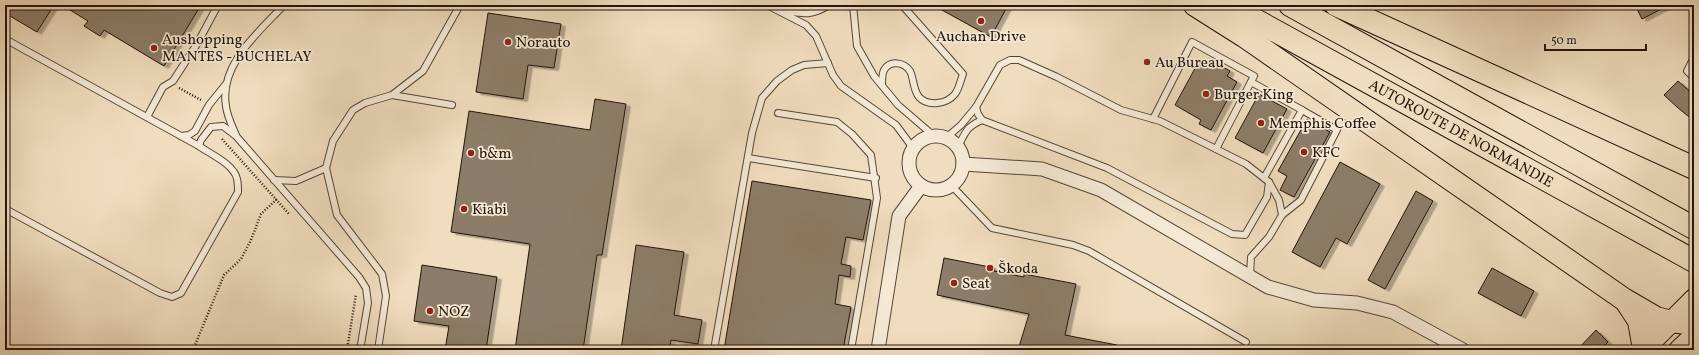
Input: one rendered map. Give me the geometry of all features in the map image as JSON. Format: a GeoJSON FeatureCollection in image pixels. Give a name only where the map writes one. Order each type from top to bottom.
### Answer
{"type":"FeatureCollection","features":[{"type":"Feature","properties":{"kind":"highway"},"geometry":{"type":"LineString","coordinates":[[1195,5],[1251,40],[1625,300],[1656,318],[1688,327]]}},
{"type":"Feature","properties":{"kind":"highway","name":"AUTOROUTE DE NORMANDIE"},"geometry":{"type":"LineString","coordinates":[[1228,5],[1694,261]]}},
{"type":"Feature","properties":{"kind":"highway","name":"AUTOROUTE DE NORMANDIE"},"geometry":{"type":"LineString","coordinates":[[1290,5],[1694,228]]}},
{"type":"Feature","properties":{"kind":"highway"},"geometry":{"type":"LineString","coordinates":[[1336,5],[1694,168]]}},
{"type":"Feature","properties":{"kind":"highway"},"geometry":{"type":"LineString","coordinates":[[1625,300],[1639,321],[1643,350]]}},
{"type":"Feature","properties":{"kind":"main road"},"geometry":{"type":"LineString","coordinates":[[1679,350],[1688,327],[1694,299]]}},
{"type":"Feature","properties":{"kind":"main road"},"geometry":{"type":"LineString","coordinates":[[1643,350],[1688,327]]}},
{"type":"Feature","properties":{"kind":"street"},"geometry":{"type":"LineString","coordinates":[[940,137],[958,148],[962,155],[962,172],[957,180],[951,185],[942,189],[931,190],[922,186],[915,180],[911,173],[909,164],[910,156],[913,148],[919,142],[926,138],[940,137]]}},
{"type":"Feature","properties":{"kind":"street"},"geometry":{"type":"LineString","coordinates":[[963,164],[1042,169],[1102,190],[1268,287],[1314,300],[1357,303],[1393,312],[1463,350]]}},
{"type":"Feature","properties":{"kind":"street"},"geometry":{"type":"LineString","coordinates":[[878,350],[899,216],[922,186]]}},
{"type":"Feature","properties":{"kind":"lane"},"geometry":{"type":"LineString","coordinates":[[147,117],[163,87],[173,81],[218,5]]}},
{"type":"Feature","properties":{"kind":"lane"},"geometry":{"type":"LineString","coordinates":[[179,136],[189,136],[195,131],[209,105],[226,84],[243,47],[284,5]]}},
{"type":"Feature","properties":{"kind":"lane"},"geometry":{"type":"LineString","coordinates":[[378,350],[386,296],[382,274],[337,215],[326,168],[333,142],[353,110],[366,103],[392,95],[423,71],[460,5]]}},
{"type":"Feature","properties":{"kind":"lane"},"geometry":{"type":"LineString","coordinates":[[767,5],[806,25],[816,36],[828,63],[841,86],[896,125],[913,148]]}},
{"type":"Feature","properties":{"kind":"lane"},"geometry":{"type":"LineString","coordinates":[[777,11],[806,14],[815,13],[829,5]]}},
{"type":"Feature","properties":{"kind":"lane"},"geometry":{"type":"LineString","coordinates":[[853,5],[857,46],[874,76],[898,105],[940,137],[961,125],[976,107],[1000,65],[1015,59],[1058,77],[1121,110],[1153,119],[1216,148],[1246,164],[1266,180],[1279,200],[1282,215]]}},
{"type":"Feature","properties":{"kind":"lane"},"geometry":{"type":"LineString","coordinates":[[882,85],[885,68],[895,63],[901,64],[906,66],[910,72],[914,88],[920,98],[928,103],[943,102],[955,94],[963,74],[902,5]]}},
{"type":"Feature","properties":{"kind":"lane"},"geometry":{"type":"LineString","coordinates":[[5,39],[199,146],[232,169],[237,178],[238,192],[181,293],[172,297],[160,293],[9,211],[5,207]]}},
{"type":"Feature","properties":{"kind":"lane"},"geometry":{"type":"LineString","coordinates":[[1153,119],[1192,42],[1254,76],[1216,148]]}},
{"type":"Feature","properties":{"kind":"lane"},"geometry":{"type":"LineString","coordinates":[[1694,57],[1687,71],[1694,78]]}},
{"type":"Feature","properties":{"kind":"lane"},"geometry":{"type":"LineString","coordinates":[[714,350],[752,133],[762,98],[777,81],[792,70],[804,66],[828,63]]}},
{"type":"Feature","properties":{"kind":"lane"},"geometry":{"type":"LineString","coordinates":[[1250,276],[1251,257],[1269,237],[1282,215],[1301,200],[1337,130],[1251,82]]}},
{"type":"Feature","properties":{"kind":"lane"},"geometry":{"type":"LineString","coordinates":[[226,84],[226,105],[236,136]]}},
{"type":"Feature","properties":{"kind":"lane"},"geometry":{"type":"LineString","coordinates":[[392,95],[452,105]]}},
{"type":"Feature","properties":{"kind":"lane"},"geometry":{"type":"LineString","coordinates":[[976,107],[982,120],[1106,168],[1232,234],[1245,235],[1267,197],[1266,180],[1302,110]]}},
{"type":"Feature","properties":{"kind":"lane"},"geometry":{"type":"LineString","coordinates":[[778,113],[837,122],[852,134],[872,155],[876,178],[877,198],[851,350]]}},
{"type":"Feature","properties":{"kind":"lane"},"geometry":{"type":"LineString","coordinates":[[958,148],[966,130],[970,125],[982,120]]}},
{"type":"Feature","properties":{"kind":"lane"},"geometry":{"type":"LineString","coordinates":[[199,146],[201,140],[211,128],[223,126],[236,136],[366,288],[368,303],[360,350]]}},
{"type":"Feature","properties":{"kind":"lane"},"geometry":{"type":"LineString","coordinates":[[748,158],[876,178]]}},
{"type":"Feature","properties":{"kind":"lane"},"geometry":{"type":"LineString","coordinates":[[274,180],[296,180],[326,168]]}},
{"type":"Feature","properties":{"kind":"lane"},"geometry":{"type":"LineString","coordinates":[[951,185],[992,228],[1073,245],[1089,251],[1246,342]]}},
{"type":"Feature","properties":{"kind":"path"},"geometry":{"type":"LineString","coordinates":[[170,83],[209,105]]}},
{"type":"Feature","properties":{"kind":"path"},"geometry":{"type":"LineString","coordinates":[[211,128],[292,217]]}},
{"type":"Feature","properties":{"kind":"path"},"geometry":{"type":"LineString","coordinates":[[193,350],[224,275],[241,259],[251,240],[261,214],[284,192]]}},
{"type":"Feature","properties":{"kind":"path"},"geometry":{"type":"LineString","coordinates":[[346,350],[356,304],[356,293],[353,288]]}},
{"type":"Feature","properties":{"kind":"building"},"geometry":{"type":"Polygon","coordinates":[[[5,5],[54,5],[37,32],[5,13],[5,5]]]}},
{"type":"Feature","properties":{"kind":"building","name":"Aushopping MANTES - BUCHELAY"},"geometry":{"type":"Polygon","coordinates":[[[62,5],[201,5],[164,66],[104,30],[100,36],[84,26],[88,21],[62,5]]]}},
{"type":"Feature","properties":{"kind":"building","name":"Auchan Drive"},"geometry":{"type":"Polygon","coordinates":[[[933,5],[1008,5],[991,37],[933,5]]]}},
{"type":"Feature","properties":{"kind":"building"},"geometry":{"type":"Polygon","coordinates":[[[1635,5],[1669,5],[1642,19],[1635,5]]]}},
{"type":"Feature","properties":{"kind":"building","name":"Norauto"},"geometry":{"type":"Polygon","coordinates":[[[488,13],[561,24],[554,68],[528,65],[523,99],[476,92],[488,13]]]}},
{"type":"Feature","properties":{"kind":"building","name":"Burger King"},"geometry":{"type":"Polygon","coordinates":[[[1199,61],[1209,66],[1212,61],[1230,71],[1227,76],[1237,82],[1211,130],[1199,124],[1201,120],[1175,105],[1199,61]]]}},
{"type":"Feature","properties":{"kind":"building"},"geometry":{"type":"Polygon","coordinates":[[[1678,81],[1694,95],[1694,121],[1664,95],[1678,81]]]}},
{"type":"Feature","properties":{"kind":"building","name":"Memphis Coffee"},"geometry":{"type":"Polygon","coordinates":[[[1259,94],[1287,109],[1263,153],[1235,138],[1259,94]]]}},
{"type":"Feature","properties":{"kind":"building"},"geometry":{"type":"Polygon","coordinates":[[[595,99],[626,104],[602,255],[597,255],[583,350],[515,350],[530,244],[451,232],[469,111],[590,130],[595,99]]]}},
{"type":"Feature","properties":{"kind":"building","name":"KFC"},"geometry":{"type":"Polygon","coordinates":[[[1307,119],[1330,132],[1294,197],[1280,190],[1287,176],[1278,171],[1307,119]]]}},
{"type":"Feature","properties":{"kind":"building"},"geometry":{"type":"Polygon","coordinates":[[[1340,162],[1380,184],[1347,244],[1336,238],[1320,267],[1292,252],[1340,162]]]}},
{"type":"Feature","properties":{"kind":"building"},"geometry":{"type":"Polygon","coordinates":[[[752,181],[871,200],[863,240],[846,237],[841,264],[851,266],[850,277],[839,275],[835,304],[851,307],[843,350],[724,350],[752,181]]]}},
{"type":"Feature","properties":{"kind":"building"},"geometry":{"type":"Polygon","coordinates":[[[1416,191],[1433,201],[1385,289],[1368,280],[1416,191]]]}},
{"type":"Feature","properties":{"kind":"building"},"geometry":{"type":"Polygon","coordinates":[[[636,245],[684,252],[674,315],[702,320],[698,344],[671,340],[669,350],[621,350],[636,245]]]}},
{"type":"Feature","properties":{"kind":"building"},"geometry":{"type":"Polygon","coordinates":[[[944,258],[995,268],[994,271],[1024,277],[1024,274],[1076,284],[1065,335],[1117,345],[1116,350],[1018,350],[1029,314],[937,295],[944,258]]]}},
{"type":"Feature","properties":{"kind":"building"},"geometry":{"type":"Polygon","coordinates":[[[422,265],[497,277],[486,350],[445,350],[449,326],[414,321],[422,265]]]}},
{"type":"Feature","properties":{"kind":"building"},"geometry":{"type":"Polygon","coordinates":[[[1492,268],[1534,291],[1521,316],[1478,293],[1492,268]]]}},
{"type":"Feature","properties":{"kind":"building"},"geometry":{"type":"Polygon","coordinates":[[[1596,330],[1608,342],[1600,350],[1577,350],[1596,330]]]}},
{"type":"Feature","properties":{"kind":"place","name":"Auchan Drive"},"geometry":{"type":"Point","coordinates":[981,21]}},
{"type":"Feature","properties":{"kind":"place","name":"Norauto"},"geometry":{"type":"Point","coordinates":[508,42]}},
{"type":"Feature","properties":{"kind":"place","name":"Aushopping MANTES - BUCHELAY"},"geometry":{"type":"Point","coordinates":[154,48]}},
{"type":"Feature","properties":{"kind":"place","name":"Au Bureau"},"geometry":{"type":"Point","coordinates":[1147,62]}},
{"type":"Feature","properties":{"kind":"place","name":"Burger King"},"geometry":{"type":"Point","coordinates":[1206,94]}},
{"type":"Feature","properties":{"kind":"place","name":"Memphis Coffee"},"geometry":{"type":"Point","coordinates":[1261,123]}},
{"type":"Feature","properties":{"kind":"place","name":"KFC"},"geometry":{"type":"Point","coordinates":[1304,152]}},
{"type":"Feature","properties":{"kind":"place","name":"b&m"},"geometry":{"type":"Point","coordinates":[471,153]}},
{"type":"Feature","properties":{"kind":"place","name":"Kiabi"},"geometry":{"type":"Point","coordinates":[464,209]}},
{"type":"Feature","properties":{"kind":"place","name":"Škoda"},"geometry":{"type":"Point","coordinates":[990,268]}},
{"type":"Feature","properties":{"kind":"place","name":"Seat"},"geometry":{"type":"Point","coordinates":[954,283]}},
{"type":"Feature","properties":{"kind":"place","name":"NOZ"},"geometry":{"type":"Point","coordinates":[430,311]}}]}
